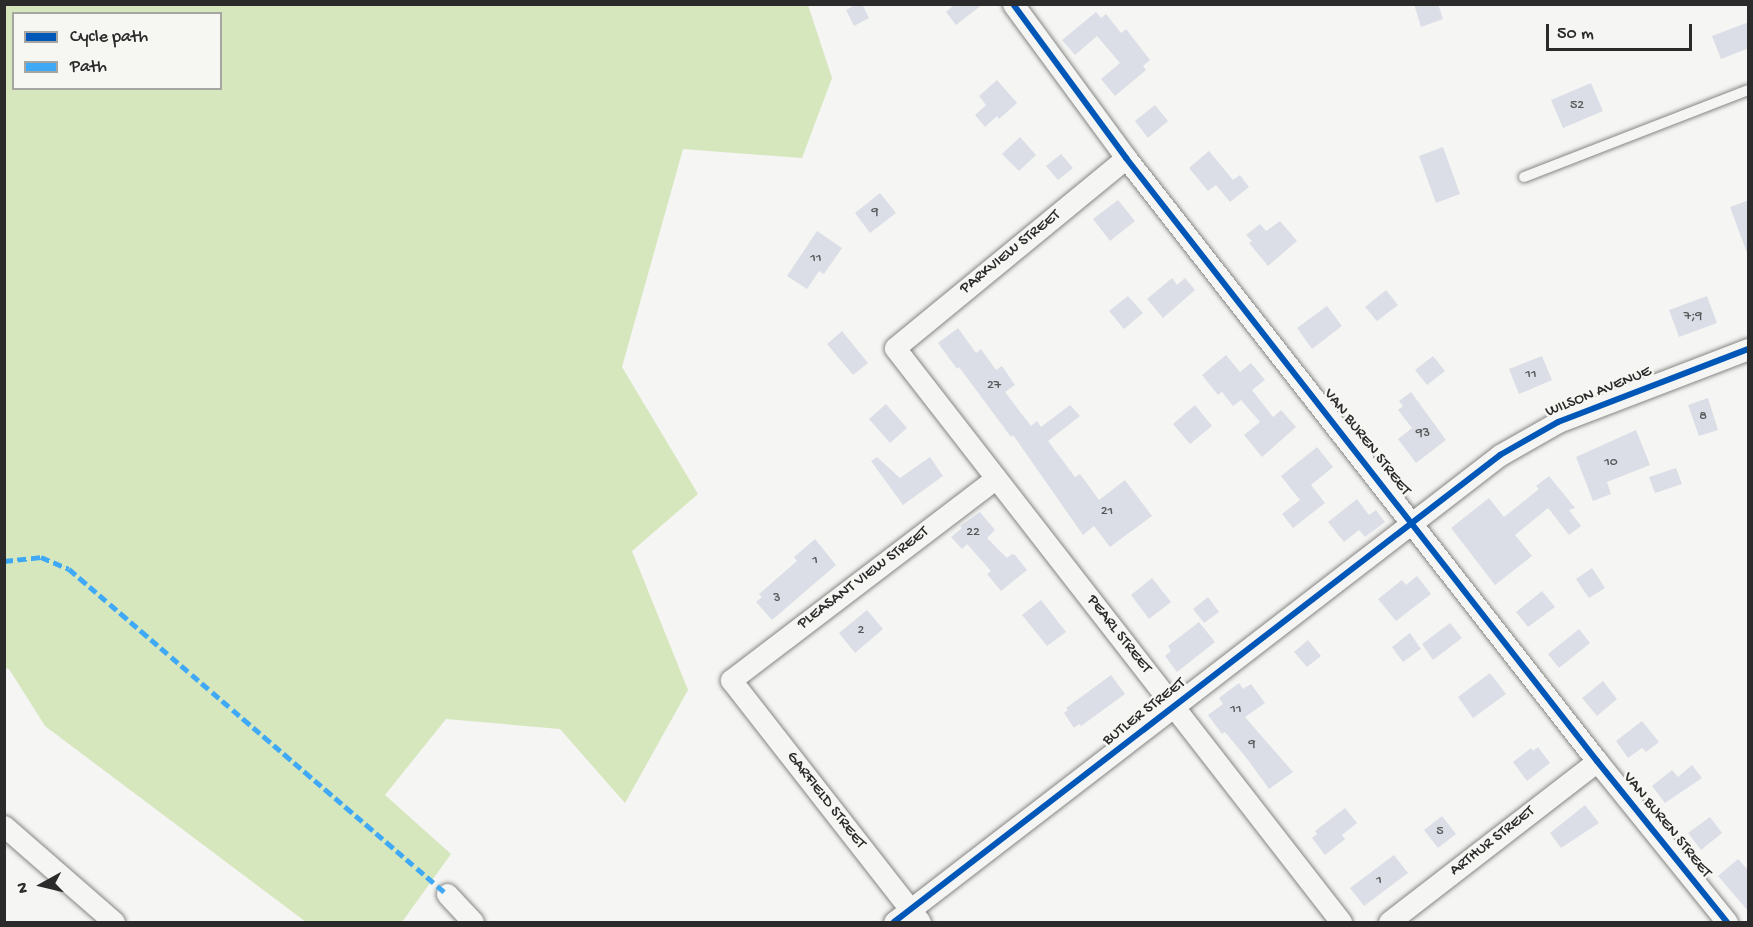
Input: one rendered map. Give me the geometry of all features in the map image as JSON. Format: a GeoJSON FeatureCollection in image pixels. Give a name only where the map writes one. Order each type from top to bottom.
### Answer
{"type":"FeatureCollection","features":[{"type":"Feature","properties":{"kind":"street","name":"VAN BUREN STREET"},"geometry":{"type":"LineString","coordinates":[[1013,4],[1126,158],[1597,761],[1726,922]]}},
{"type":"Feature","properties":{"kind":"street","name":"PARKVIEW STREET"},"geometry":{"type":"LineString","coordinates":[[895,348],[1126,158]]}},
{"type":"Feature","properties":{"kind":"street","name":"PEARL STREET"},"geometry":{"type":"LineString","coordinates":[[895,348],[1341,922]]}},
{"type":"Feature","properties":{"kind":"street","name":"WILSON AVENUE"},"geometry":{"type":"LineString","coordinates":[[1412,524],[1482,467],[1537,433],[1601,404],[1749,349]]}},
{"type":"Feature","properties":{"kind":"street","name":"PLEASANT VIEW STREET"},"geometry":{"type":"LineString","coordinates":[[731,680],[996,478]]}},
{"type":"Feature","properties":{"kind":"street","name":"BUTLER STREET"},"geometry":{"type":"LineString","coordinates":[[908,918],[1174,707],[1412,524]]}},
{"type":"Feature","properties":{"kind":"street","name":"GARFIELD STREET"},"geometry":{"type":"LineString","coordinates":[[731,680],[908,918]]}},
{"type":"Feature","properties":{"kind":"street","name":"ARTHUR STREET"},"geometry":{"type":"LineString","coordinates":[[1389,922],[1597,761]]}},
{"type":"Feature","properties":{"kind":"street"},"geometry":{"type":"LineString","coordinates":[[4,826],[114,922]]}},
{"type":"Feature","properties":{"kind":"street"},"geometry":{"type":"LineString","coordinates":[[447,894],[473,922]]}},
{"type":"Feature","properties":{"kind":"lane"},"geometry":{"type":"LineString","coordinates":[[1524,177],[1749,90]]}},
{"type":"Feature","properties":{"kind":"green space"},"geometry":{"type":"Polygon","coordinates":[[[4,5],[808,5],[832,78],[802,158],[683,149],[622,367],[698,494],[632,551],[688,690],[625,803],[560,729],[446,719],[385,795],[451,854],[402,922],[306,922],[45,726],[9,669],[5,668],[4,5]]]}},
{"type":"Feature","properties":{"kind":"building"},"geometry":{"type":"Polygon","coordinates":[[[862,4],[869,18],[854,26],[846,10],[862,4]]]}},
{"type":"Feature","properties":{"kind":"building"},"geometry":{"type":"Polygon","coordinates":[[[955,4],[983,4],[956,25],[946,12],[955,4]]]}},
{"type":"Feature","properties":{"kind":"building"},"geometry":{"type":"Polygon","coordinates":[[[1414,4],[1438,4],[1443,19],[1421,27],[1414,4]]]}},
{"type":"Feature","properties":{"kind":"building"},"geometry":{"type":"Polygon","coordinates":[[[1096,12],[1101,18],[1106,14],[1121,33],[1126,29],[1150,60],[1143,66],[1146,70],[1115,96],[1101,79],[1120,63],[1097,36],[1075,55],[1062,40],[1096,12]]]}},
{"type":"Feature","properties":{"kind":"building"},"geometry":{"type":"Polygon","coordinates":[[[1749,22],[1749,48],[1721,59],[1712,36],[1749,22]]]}},
{"type":"Feature","properties":{"kind":"building"},"geometry":{"type":"Polygon","coordinates":[[[997,80],[1017,103],[999,119],[997,116],[985,127],[975,115],[986,105],[979,96],[997,80]]]}},
{"type":"Feature","properties":{"kind":"building"},"geometry":{"type":"Polygon","coordinates":[[[1591,83],[1603,111],[1563,128],[1551,100],[1591,83]]]}},
{"type":"Feature","properties":{"kind":"building"},"geometry":{"type":"Polygon","coordinates":[[[1155,105],[1168,121],[1148,138],[1135,121],[1155,105]]]}},
{"type":"Feature","properties":{"kind":"building"},"geometry":{"type":"Polygon","coordinates":[[[1020,137],[1036,155],[1019,171],[1002,154],[1020,137]]]}},
{"type":"Feature","properties":{"kind":"building"},"geometry":{"type":"Polygon","coordinates":[[[1443,147],[1460,194],[1436,203],[1419,156],[1443,147]]]}},
{"type":"Feature","properties":{"kind":"building"},"geometry":{"type":"Polygon","coordinates":[[[1209,151],[1233,180],[1240,175],[1249,187],[1230,202],[1216,185],[1208,191],[1189,168],[1209,151]]]}},
{"type":"Feature","properties":{"kind":"building"},"geometry":{"type":"Polygon","coordinates":[[[1061,154],[1073,168],[1058,180],[1046,166],[1061,154]]]}},
{"type":"Feature","properties":{"kind":"building"},"geometry":{"type":"Polygon","coordinates":[[[880,193],[896,213],[870,233],[855,213],[880,193]]]}},
{"type":"Feature","properties":{"kind":"building"},"geometry":{"type":"Polygon","coordinates":[[[1118,200],[1135,221],[1110,241],[1093,219],[1118,200]]]}},
{"type":"Feature","properties":{"kind":"building"},"geometry":{"type":"Polygon","coordinates":[[[1749,200],[1749,252],[1747,253],[1730,207],[1749,200]]]}},
{"type":"Feature","properties":{"kind":"building"},"geometry":{"type":"Polygon","coordinates":[[[1280,221],[1297,241],[1268,266],[1249,243],[1252,241],[1246,235],[1260,224],[1266,231],[1280,221]]]}},
{"type":"Feature","properties":{"kind":"building"},"geometry":{"type":"Polygon","coordinates":[[[817,231],[842,248],[824,274],[819,271],[807,289],[787,276],[817,231]]]}},
{"type":"Feature","properties":{"kind":"building"},"geometry":{"type":"Polygon","coordinates":[[[1172,278],[1177,285],[1185,278],[1195,290],[1163,318],[1147,299],[1172,278]]]}},
{"type":"Feature","properties":{"kind":"building"},"geometry":{"type":"Polygon","coordinates":[[[1386,290],[1398,305],[1377,321],[1365,307],[1386,290]]]}},
{"type":"Feature","properties":{"kind":"building"},"geometry":{"type":"Polygon","coordinates":[[[1128,296],[1143,313],[1124,329],[1109,311],[1128,296]]]}},
{"type":"Feature","properties":{"kind":"building"},"geometry":{"type":"Polygon","coordinates":[[[1707,296],[1717,323],[1679,337],[1669,310],[1707,296]]]}},
{"type":"Feature","properties":{"kind":"building"},"geometry":{"type":"Polygon","coordinates":[[[1327,306],[1342,326],[1312,349],[1297,328],[1327,306]]]}},
{"type":"Feature","properties":{"kind":"building"},"geometry":{"type":"Polygon","coordinates":[[[958,328],[976,353],[981,349],[996,370],[1002,366],[1015,385],[1005,392],[1031,426],[1037,421],[1041,427],[1070,405],[1080,416],[1048,441],[1075,477],[1080,474],[1099,500],[1125,480],[1152,516],[1110,547],[1094,526],[1083,535],[1013,435],[1011,437],[959,367],[957,369],[938,343],[958,328]]]}},
{"type":"Feature","properties":{"kind":"building"},"geometry":{"type":"Polygon","coordinates":[[[842,331],[868,363],[853,375],[827,344],[842,331]]]}},
{"type":"Feature","properties":{"kind":"building"},"geometry":{"type":"Polygon","coordinates":[[[1226,355],[1240,372],[1251,363],[1265,380],[1252,390],[1273,417],[1281,410],[1296,427],[1262,457],[1244,435],[1260,422],[1241,400],[1233,406],[1222,392],[1218,395],[1202,375],[1226,355]]]}},
{"type":"Feature","properties":{"kind":"building"},"geometry":{"type":"Polygon","coordinates":[[[1433,356],[1445,371],[1427,385],[1415,370],[1433,356]]]}},
{"type":"Feature","properties":{"kind":"building"},"geometry":{"type":"Polygon","coordinates":[[[1542,356],[1552,380],[1519,394],[1509,369],[1542,356]]]}},
{"type":"Feature","properties":{"kind":"building"},"geometry":{"type":"Polygon","coordinates":[[[1411,392],[1446,440],[1416,463],[1398,439],[1412,428],[1398,410],[1403,406],[1399,401],[1411,392]]]}},
{"type":"Feature","properties":{"kind":"building"},"geometry":{"type":"Polygon","coordinates":[[[1708,398],[1718,430],[1699,436],[1688,405],[1708,398]]]}},
{"type":"Feature","properties":{"kind":"building"},"geometry":{"type":"Polygon","coordinates":[[[886,404],[907,428],[890,443],[869,419],[886,404]]]}},
{"type":"Feature","properties":{"kind":"building"},"geometry":{"type":"Polygon","coordinates":[[[1195,405],[1212,426],[1190,444],[1173,424],[1195,405]]]}},
{"type":"Feature","properties":{"kind":"building"},"geometry":{"type":"Polygon","coordinates":[[[1636,430],[1650,465],[1607,482],[1611,494],[1593,501],[1576,457],[1636,430]]]}},
{"type":"Feature","properties":{"kind":"building"},"geometry":{"type":"Polygon","coordinates":[[[1317,447],[1333,467],[1311,485],[1325,503],[1293,528],[1282,514],[1300,500],[1281,476],[1317,447]]]}},
{"type":"Feature","properties":{"kind":"building"},"geometry":{"type":"Polygon","coordinates":[[[877,457],[900,478],[930,457],[943,476],[903,505],[871,461],[877,457]]]}},
{"type":"Feature","properties":{"kind":"building"},"geometry":{"type":"Polygon","coordinates":[[[1676,468],[1682,484],[1655,493],[1649,477],[1676,468]]]}},
{"type":"Feature","properties":{"kind":"building"},"geometry":{"type":"Polygon","coordinates":[[[1549,476],[1575,508],[1569,510],[1581,526],[1569,535],[1548,508],[1515,535],[1532,556],[1495,585],[1451,528],[1489,498],[1504,517],[1539,489],[1536,486],[1549,476]]]}},
{"type":"Feature","properties":{"kind":"building"},"geometry":{"type":"Polygon","coordinates":[[[1357,499],[1369,515],[1376,510],[1385,522],[1365,537],[1359,530],[1344,542],[1328,522],[1357,499]]]}},
{"type":"Feature","properties":{"kind":"building"},"geometry":{"type":"Polygon","coordinates":[[[980,512],[995,530],[987,538],[1007,558],[1012,554],[1015,555],[1027,570],[1001,591],[987,574],[991,571],[967,544],[962,549],[951,537],[962,528],[960,526],[980,512]]]}},
{"type":"Feature","properties":{"kind":"building"},"geometry":{"type":"Polygon","coordinates":[[[815,539],[836,565],[772,620],[756,602],[762,597],[759,594],[797,561],[794,557],[815,539]]]}},
{"type":"Feature","properties":{"kind":"building"},"geometry":{"type":"Polygon","coordinates":[[[1592,568],[1605,588],[1589,598],[1576,579],[1592,568]]]}},
{"type":"Feature","properties":{"kind":"building"},"geometry":{"type":"Polygon","coordinates":[[[1417,576],[1431,594],[1396,621],[1378,599],[1402,580],[1406,585],[1417,576]]]}},
{"type":"Feature","properties":{"kind":"building"},"geometry":{"type":"Polygon","coordinates":[[[1152,578],[1171,602],[1149,619],[1131,595],[1152,578]]]}},
{"type":"Feature","properties":{"kind":"building"},"geometry":{"type":"Polygon","coordinates":[[[1542,591],[1555,607],[1528,627],[1516,612],[1542,591]]]}},
{"type":"Feature","properties":{"kind":"building"},"geometry":{"type":"Polygon","coordinates":[[[1208,597],[1219,612],[1204,623],[1193,609],[1208,597]]]}},
{"type":"Feature","properties":{"kind":"building"},"geometry":{"type":"Polygon","coordinates":[[[1041,600],[1066,632],[1047,646],[1022,615],[1041,600]]]}},
{"type":"Feature","properties":{"kind":"building"},"geometry":{"type":"Polygon","coordinates":[[[867,610],[883,629],[855,653],[839,633],[867,610]]]}},
{"type":"Feature","properties":{"kind":"building"},"geometry":{"type":"Polygon","coordinates":[[[1199,622],[1215,642],[1177,672],[1165,656],[1171,651],[1168,646],[1199,622]]]}},
{"type":"Feature","properties":{"kind":"building"},"geometry":{"type":"Polygon","coordinates":[[[1450,623],[1462,638],[1433,660],[1422,644],[1450,623]]]}},
{"type":"Feature","properties":{"kind":"building"},"geometry":{"type":"Polygon","coordinates":[[[1579,629],[1590,643],[1559,668],[1548,654],[1579,629]]]}},
{"type":"Feature","properties":{"kind":"building"},"geometry":{"type":"Polygon","coordinates":[[[1410,633],[1421,649],[1403,662],[1392,647],[1410,633]]]}},
{"type":"Feature","properties":{"kind":"building"},"geometry":{"type":"Polygon","coordinates":[[[1308,640],[1321,656],[1307,667],[1294,652],[1308,640]]]}},
{"type":"Feature","properties":{"kind":"building"},"geometry":{"type":"Polygon","coordinates":[[[1490,673],[1506,694],[1473,718],[1458,697],[1490,673]]]}},
{"type":"Feature","properties":{"kind":"building"},"geometry":{"type":"Polygon","coordinates":[[[1111,675],[1125,694],[1081,726],[1079,724],[1074,728],[1064,713],[1068,710],[1066,708],[1111,675]]]}},
{"type":"Feature","properties":{"kind":"building"},"geometry":{"type":"Polygon","coordinates":[[[1603,681],[1617,699],[1597,716],[1582,698],[1603,681]]]}},
{"type":"Feature","properties":{"kind":"building"},"geometry":{"type":"Polygon","coordinates":[[[1239,683],[1243,689],[1251,684],[1265,703],[1245,717],[1293,772],[1269,789],[1225,732],[1222,734],[1208,715],[1223,704],[1219,698],[1239,683]]]}},
{"type":"Feature","properties":{"kind":"building"},"geometry":{"type":"Polygon","coordinates":[[[1642,721],[1659,742],[1646,752],[1642,748],[1628,758],[1616,741],[1642,721]]]}},
{"type":"Feature","properties":{"kind":"building"},"geometry":{"type":"Polygon","coordinates":[[[1538,747],[1550,763],[1527,781],[1513,762],[1531,748],[1533,751],[1538,747]]]}},
{"type":"Feature","properties":{"kind":"building"},"geometry":{"type":"Polygon","coordinates":[[[1692,765],[1702,778],[1665,803],[1652,786],[1672,770],[1678,777],[1692,765]]]}},
{"type":"Feature","properties":{"kind":"building"},"geometry":{"type":"Polygon","coordinates":[[[1585,805],[1599,823],[1561,848],[1550,833],[1585,805]]]}},
{"type":"Feature","properties":{"kind":"building"},"geometry":{"type":"Polygon","coordinates":[[[1345,808],[1357,823],[1342,835],[1345,839],[1325,855],[1312,838],[1317,834],[1315,831],[1345,808]]]}},
{"type":"Feature","properties":{"kind":"building"},"geometry":{"type":"Polygon","coordinates":[[[1442,816],[1456,834],[1438,848],[1424,830],[1442,816]]]}},
{"type":"Feature","properties":{"kind":"building"},"geometry":{"type":"Polygon","coordinates":[[[1710,817],[1722,833],[1701,850],[1688,833],[1710,817]]]}},
{"type":"Feature","properties":{"kind":"building"},"geometry":{"type":"Polygon","coordinates":[[[1394,855],[1408,873],[1364,906],[1350,888],[1394,855]]]}},
{"type":"Feature","properties":{"kind":"building"},"geometry":{"type":"Polygon","coordinates":[[[1738,859],[1749,871],[1749,912],[1718,876],[1738,859]]]}},
{"type":"Feature","properties":{"kind":"marked path"},"geometry":{"type":"LineString","coordinates":[[4,561],[41,557],[69,569],[447,894]]}},
{"type":"Feature","properties":{"kind":"cycle path"},"geometry":{"type":"LineString","coordinates":[[1013,4],[1126,158],[1597,761],[1727,922]]}},
{"type":"Feature","properties":{"kind":"cycle path"},"geometry":{"type":"LineString","coordinates":[[894,922],[1500,455],[1558,422],[1748,349]]}}]}
